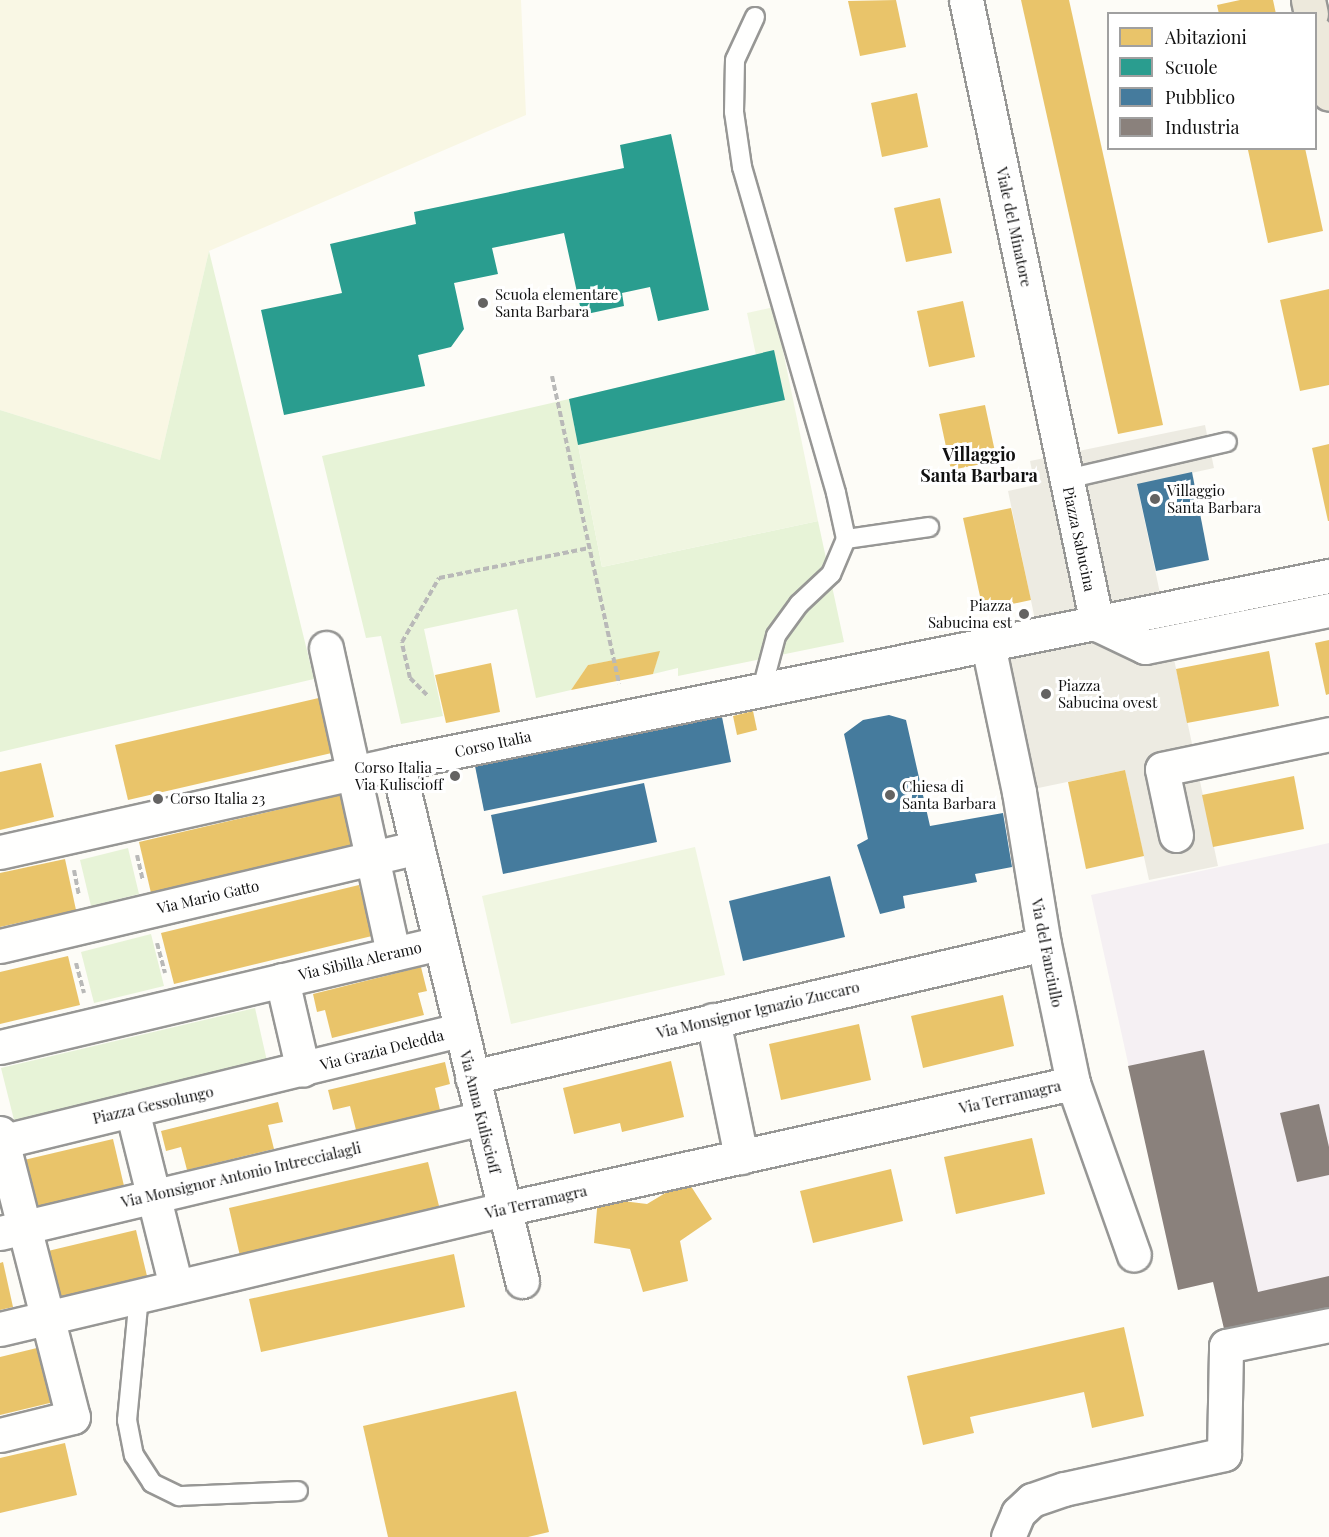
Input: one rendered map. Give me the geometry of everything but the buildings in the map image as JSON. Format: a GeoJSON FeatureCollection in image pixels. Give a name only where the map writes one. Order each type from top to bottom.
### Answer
{"type":"FeatureCollection","features":[{"type":"Feature","properties":{"kind":"main road"},"geometry":{"type":"LineString","coordinates":[[1317,38],[1329,93]]}},
{"type":"Feature","properties":{"kind":"street","name":"Viale del Minatore"},"geometry":{"type":"LineString","coordinates":[[966,0],[1064,467]]}},
{"type":"Feature","properties":{"kind":"street","name":"Piazza Sabucina"},"geometry":{"type":"LineString","coordinates":[[1064,467],[1097,624]]}},
{"type":"Feature","properties":{"kind":"street"},"geometry":{"type":"LineString","coordinates":[[1167,625],[1329,576]]}},
{"type":"Feature","properties":{"kind":"street"},"geometry":{"type":"LineString","coordinates":[[1167,625],[1329,610]]}},
{"type":"Feature","properties":{"kind":"street","name":"Corso Italia"},"geometry":{"type":"LineString","coordinates":[[0,852],[397,763],[988,645],[1097,624],[1167,625]]}},
{"type":"Feature","properties":{"kind":"street","name":"Via del Fanciullo"},"geometry":{"type":"LineString","coordinates":[[988,645],[1019,792],[1044,944],[1073,1083],[1134,1255]]}},
{"type":"Feature","properties":{"kind":"street"},"geometry":{"type":"LineString","coordinates":[[326,648],[393,954]]}},
{"type":"Feature","properties":{"kind":"street"},"geometry":{"type":"LineString","coordinates":[[1176,835],[1162,769],[1329,734]]}},
{"type":"Feature","properties":{"kind":"street","name":"Via Anna Kuliscioff"},"geometry":{"type":"LineString","coordinates":[[397,763],[522,1281]]}},
{"type":"Feature","properties":{"kind":"street","name":"Via Mario Gatto"},"geometry":{"type":"LineString","coordinates":[[0,946],[416,848]]}},
{"type":"Feature","properties":{"kind":"street","name":"Via Sibilla Aleramo"},"geometry":{"type":"LineString","coordinates":[[282,980],[439,943]]}},
{"type":"Feature","properties":{"kind":"street","name":"Via Monsignor Ignazio Zuccaro"},"geometry":{"type":"LineString","coordinates":[[472,1077],[1044,944]]}},
{"type":"Feature","properties":{"kind":"street"},"geometry":{"type":"LineString","coordinates":[[0,1047],[282,980],[303,1070]]}},
{"type":"Feature","properties":{"kind":"street"},"geometry":{"type":"LineString","coordinates":[[713,1020],[741,1157]]}},
{"type":"Feature","properties":{"kind":"street","name":"Via Grazia Deledda"},"geometry":{"type":"LineString","coordinates":[[303,1070],[460,1030]]}},
{"type":"Feature","properties":{"kind":"street","name":"Piazza Gessolungo"},"geometry":{"type":"LineString","coordinates":[[1,1139],[303,1070]]}},
{"type":"Feature","properties":{"kind":"street","name":"Via Terramagra"},"geometry":{"type":"LineString","coordinates":[[0,1329],[504,1209],[1073,1083]]}},
{"type":"Feature","properties":{"kind":"street"},"geometry":{"type":"LineString","coordinates":[[132,1110],[176,1287]]}},
{"type":"Feature","properties":{"kind":"street","name":"Via Monsignor Antonio Intreccialagli"},"geometry":{"type":"LineString","coordinates":[[12,1230],[482,1118]]}},
{"type":"Feature","properties":{"kind":"street"},"geometry":{"type":"LineString","coordinates":[[0,1435],[73,1417],[48,1318],[12,1230],[1,1139]]}},
{"type":"Feature","properties":{"kind":"street"},"geometry":{"type":"LineString","coordinates":[[1008,1537],[1018,1513],[1032,1500],[1064,1489],[1224,1454],[1226,1346],[1329,1325]]}},
{"type":"Feature","properties":{"kind":"lane"},"geometry":{"type":"LineString","coordinates":[[755,17],[735,60],[734,112],[741,167],[836,493],[846,539],[831,574],[799,604],[776,636],[762,689]]}},
{"type":"Feature","properties":{"kind":"lane"},"geometry":{"type":"LineString","coordinates":[[1064,467],[1227,442]]}},
{"type":"Feature","properties":{"kind":"lane"},"geometry":{"type":"LineString","coordinates":[[846,539],[929,527]]}},
{"type":"Feature","properties":{"kind":"lane"},"geometry":{"type":"LineString","coordinates":[[139,1296],[128,1420],[134,1455],[152,1483],[180,1496],[298,1491]]}},
{"type":"Feature","properties":{"kind":"path"},"geometry":{"type":"LineString","coordinates":[[552,376],[627,717]]}},
{"type":"Feature","properties":{"kind":"path"},"geometry":{"type":"LineString","coordinates":[[427,695],[410,678],[402,642],[439,578],[589,548]]}},
{"type":"Feature","properties":{"kind":"path"},"geometry":{"type":"LineString","coordinates":[[66,837],[91,1026]]}},
{"type":"Feature","properties":{"kind":"shaded area"},"geometry":{"type":"Polygon","coordinates":[[[0,0],[521,0],[526,115],[209,251],[160,460],[0,410],[0,0]]]}},
{"type":"Feature","properties":{"kind":"shaded area"},"geometry":{"type":"Polygon","coordinates":[[[1205,425],[1214,468],[1137,485],[1218,866],[1149,880],[1125,770],[1019,792],[988,645],[1038,634],[1008,491],[1035,485],[1030,461],[1205,425]]]}},
{"type":"Feature","properties":{"kind":"shaded area"},"geometry":{"type":"Polygon","coordinates":[[[1329,843],[1329,1310],[1225,1333],[1213,1282],[1178,1290],[1091,895],[1329,843]]]}},
{"type":"Feature","properties":{"kind":"green space"},"geometry":{"type":"Polygon","coordinates":[[[209,251],[314,679],[0,752],[0,410],[160,460],[209,251]]]}},
{"type":"Feature","properties":{"kind":"green space"},"geometry":{"type":"Polygon","coordinates":[[[774,307],[818,521],[602,567],[569,399],[756,355],[747,313],[774,307]]]}},
{"type":"Feature","properties":{"kind":"green space"},"geometry":{"type":"Polygon","coordinates":[[[569,399],[602,567],[818,521],[844,642],[678,676],[678,668],[653,674],[659,652],[588,665],[571,690],[536,698],[517,609],[424,629],[443,716],[401,724],[381,636],[366,638],[322,456],[569,399]]]}},
{"type":"Feature","properties":{"kind":"green space"},"geometry":{"type":"Polygon","coordinates":[[[695,847],[725,975],[511,1024],[482,896],[695,847]]]}},
{"type":"Feature","properties":{"kind":"green space"},"geometry":{"type":"Polygon","coordinates":[[[128,848],[139,894],[91,906],[80,860],[128,848]]]}},
{"type":"Feature","properties":{"kind":"green space"},"geometry":{"type":"Polygon","coordinates":[[[151,934],[164,986],[94,1003],[81,952],[151,934]]]}},
{"type":"Feature","properties":{"kind":"green space"},"geometry":{"type":"Polygon","coordinates":[[[255,1008],[267,1061],[14,1120],[1,1068],[255,1008]]]}},
{"type":"Feature","properties":{"kind":"place","name":"Scuola elementare Santa Barbara"},"geometry":{"type":"Point","coordinates":[483,303]}},
{"type":"Feature","properties":{"kind":"place","name":"Villaggio Santa Barbara"},"geometry":{"type":"Point","coordinates":[1155,499]}},
{"type":"Feature","properties":{"kind":"place","name":"Piazza Sabucina est"},"geometry":{"type":"Point","coordinates":[1024,614]}},
{"type":"Feature","properties":{"kind":"place","name":"Piazza Sabucina ovest"},"geometry":{"type":"Point","coordinates":[1046,694]}},
{"type":"Feature","properties":{"kind":"place","name":"Corso Italia - Via Kuliscioff"},"geometry":{"type":"Point","coordinates":[455,776]}},
{"type":"Feature","properties":{"kind":"place","name":"Chiesa di Santa Barbara"},"geometry":{"type":"Point","coordinates":[890,795]}},
{"type":"Feature","properties":{"kind":"place","name":"Corso Italia 23"},"geometry":{"type":"Point","coordinates":[158,799]}},
{"type":"Feature","properties":{"kind":"district","name":"Villaggio Santa Barbara"},"geometry":{"type":"Point","coordinates":[979,465]}}]}
